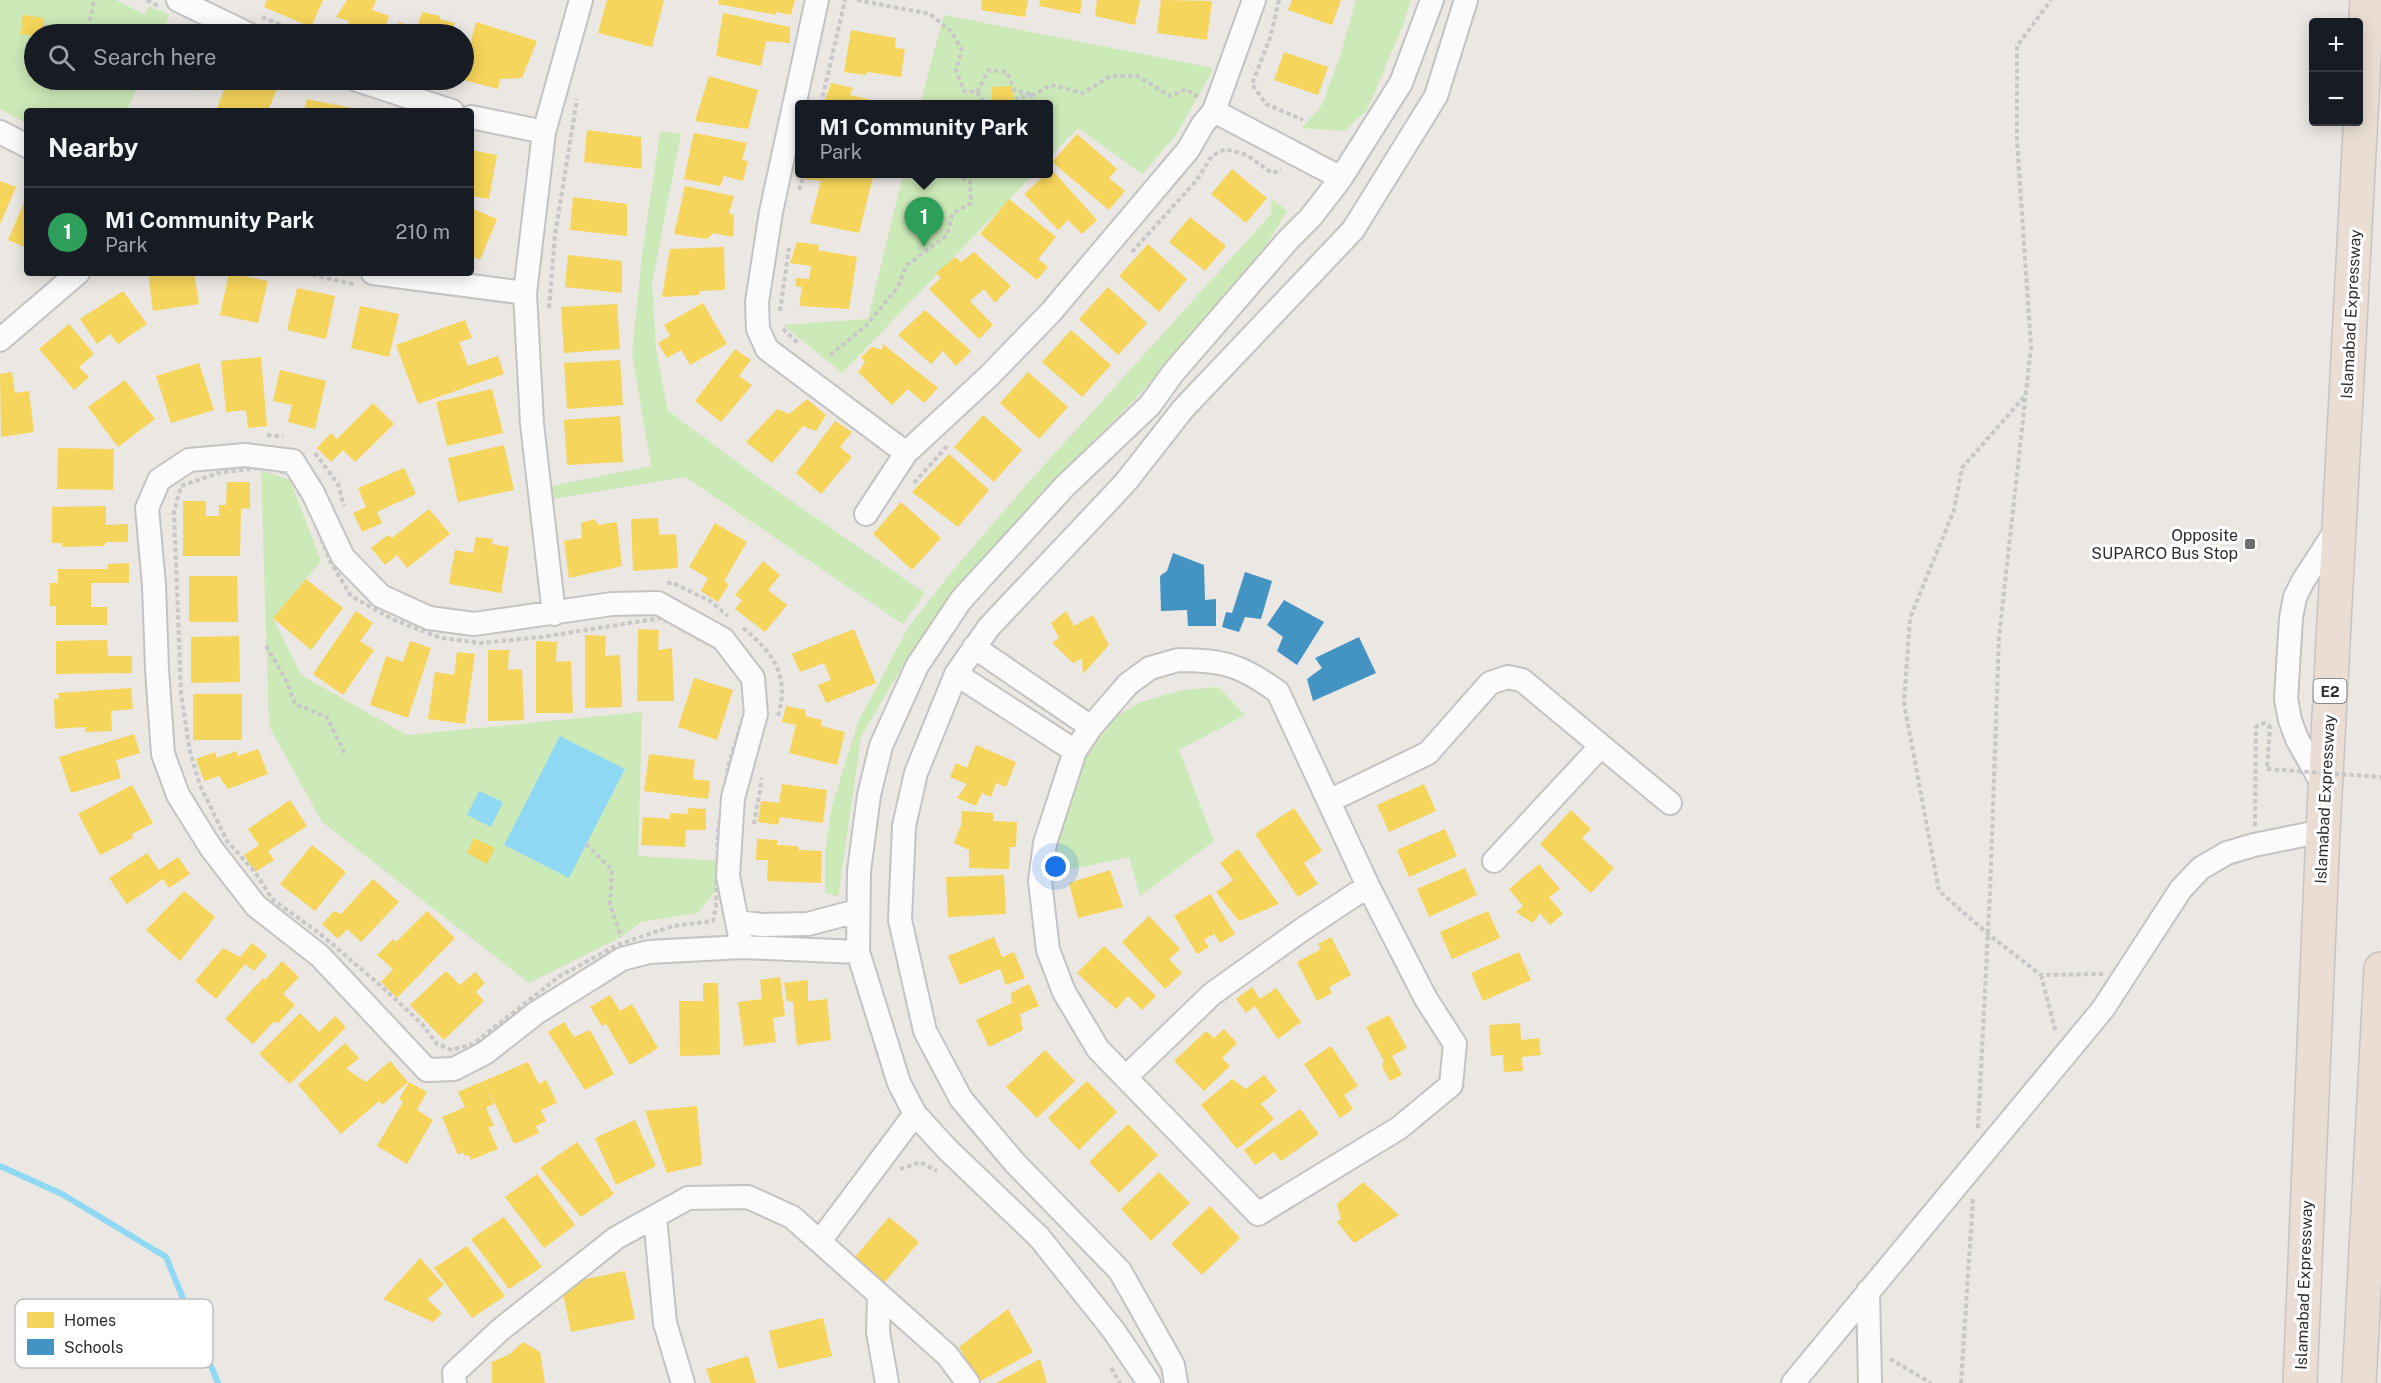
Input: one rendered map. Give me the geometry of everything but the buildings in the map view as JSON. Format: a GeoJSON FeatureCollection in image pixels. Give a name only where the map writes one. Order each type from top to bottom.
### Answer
{"type":"FeatureCollection","features":[{"type":"Feature","properties":{"kind":"highway","name":"Islamabad Expressway"},"geometry":{"type":"LineString","coordinates":[[2300,1383],[2325,789],[2367,0]]}},
{"type":"Feature","properties":{"kind":"highway"},"geometry":{"type":"LineString","coordinates":[[2359,1383],[2381,969]]}},
{"type":"Feature","properties":{"kind":"highway"},"geometry":{"type":"LineString","coordinates":[[2368,1203],[2375,1383]]}},
{"type":"Feature","properties":{"kind":"street"},"geometry":{"type":"LineString","coordinates":[[178,0],[251,24]]}},
{"type":"Feature","properties":{"kind":"street"},"geometry":{"type":"LineString","coordinates":[[554,614],[532,424],[525,293],[544,132],[581,0]]}},
{"type":"Feature","properties":{"kind":"street"},"geometry":{"type":"LineString","coordinates":[[795,100],[817,0]]}},
{"type":"Feature","properties":{"kind":"street"},"geometry":{"type":"LineString","coordinates":[[866,514],[906,453],[989,376],[1051,312],[1188,150],[1203,124],[1254,0]]}},
{"type":"Feature","properties":{"kind":"street"},"geometry":{"type":"LineString","coordinates":[[1432,0],[1401,83],[1341,178],[1311,217],[1288,240],[1141,414],[1065,486],[961,600],[917,666],[881,746],[869,795],[859,871],[858,952],[899,1083],[915,1114],[946,1149],[1039,1237],[1114,1331],[1149,1383],[1175,1374],[1120,1271],[1015,1163],[961,1099],[925,1031],[900,920],[904,826],[916,773],[956,674],[989,627],[1125,483],[1153,444],[1183,409],[1353,230],[1436,96],[1466,0]]}},
{"type":"Feature","properties":{"kind":"street"},"geometry":{"type":"LineString","coordinates":[[388,90],[443,108]]}},
{"type":"Feature","properties":{"kind":"street"},"geometry":{"type":"LineString","coordinates":[[795,101],[771,212],[757,302],[758,329],[767,349],[906,453]]}},
{"type":"Feature","properties":{"kind":"street"},"geometry":{"type":"LineString","coordinates":[[1210,107],[1341,178]]}},
{"type":"Feature","properties":{"kind":"street"},"geometry":{"type":"LineString","coordinates":[[474,118],[544,132]]}},
{"type":"Feature","properties":{"kind":"street"},"geometry":{"type":"LineString","coordinates":[[0,132],[24,144]]}},
{"type":"Feature","properties":{"kind":"street"},"geometry":{"type":"LineString","coordinates":[[0,340],[75,276]]}},
{"type":"Feature","properties":{"kind":"street"},"geometry":{"type":"LineString","coordinates":[[370,280],[525,293]]}},
{"type":"Feature","properties":{"kind":"street"},"geometry":{"type":"LineString","coordinates":[[1160,391],[1183,409]]}},
{"type":"Feature","properties":{"kind":"street"},"geometry":{"type":"LineString","coordinates":[[742,948],[728,876],[733,798],[756,714],[753,678],[723,639],[658,603],[612,604],[474,624],[429,618],[381,596],[343,557],[313,493],[292,461],[245,455],[189,460],[159,480],[147,508],[154,585],[163,754],[178,795],[211,848],[256,906],[320,956],[427,1070],[454,1069],[485,1053],[536,1013],[622,959],[649,952],[742,948],[858,952]]}},
{"type":"Feature","properties":{"kind":"street"},"geometry":{"type":"LineString","coordinates":[[2325,789],[2297,739],[2286,699],[2291,618],[2295,597],[2303,580],[2339,526]]}},
{"type":"Feature","properties":{"kind":"street"},"geometry":{"type":"LineString","coordinates":[[974,647],[1091,727]]}},
{"type":"Feature","properties":{"kind":"street"},"geometry":{"type":"LineString","coordinates":[[1178,660],[1205,660],[1237,666],[1278,692],[1368,886],[1426,999],[1455,1044],[1451,1085],[1399,1128],[1258,1214],[1098,1049],[1064,992],[1048,950],[1040,881],[1045,843],[1075,751],[1091,727],[1128,684],[1150,668],[1178,660]]}},
{"type":"Feature","properties":{"kind":"street"},"geometry":{"type":"LineString","coordinates":[[956,674],[1075,751]]}},
{"type":"Feature","properties":{"kind":"street"},"geometry":{"type":"LineString","coordinates":[[1329,801],[1428,753],[1490,683],[1508,677],[1522,680],[1670,803]]}},
{"type":"Feature","properties":{"kind":"street"},"geometry":{"type":"LineString","coordinates":[[1494,861],[1601,746]]}},
{"type":"Feature","properties":{"kind":"street"},"geometry":{"type":"LineString","coordinates":[[1793,1383],[2103,1009],[2181,889],[2201,868],[2227,854],[2254,845],[2323,831]]}},
{"type":"Feature","properties":{"kind":"street"},"geometry":{"type":"LineString","coordinates":[[1126,1077],[1212,994],[1368,886]]}},
{"type":"Feature","properties":{"kind":"street"},"geometry":{"type":"LineString","coordinates":[[737,922],[762,925],[808,924],[857,912]]}},
{"type":"Feature","properties":{"kind":"street"},"geometry":{"type":"LineString","coordinates":[[820,1241],[915,1114]]}},
{"type":"Feature","properties":{"kind":"street"},"geometry":{"type":"LineString","coordinates":[[455,1383],[454,1373],[500,1330],[616,1238],[688,1198],[748,1197],[792,1217],[947,1355],[968,1383]]}},
{"type":"Feature","properties":{"kind":"street"},"geometry":{"type":"LineString","coordinates":[[654,1217],[665,1323],[683,1383]]}},
{"type":"Feature","properties":{"kind":"street"},"geometry":{"type":"LineString","coordinates":[[1868,1291],[1870,1383]]}},
{"type":"Feature","properties":{"kind":"street"},"geometry":{"type":"LineString","coordinates":[[879,1296],[878,1332],[887,1383]]}},
{"type":"Feature","properties":{"kind":"path"},"geometry":{"type":"LineString","coordinates":[[91,24],[94,0]]}},
{"type":"Feature","properties":{"kind":"path"},"geometry":{"type":"LineString","coordinates":[[822,100],[845,0]]}},
{"type":"Feature","properties":{"kind":"path"},"geometry":{"type":"LineString","coordinates":[[857,0],[930,14],[951,32],[962,50],[956,70],[964,91],[977,92]]}},
{"type":"Feature","properties":{"kind":"path"},"geometry":{"type":"LineString","coordinates":[[1279,0],[1270,38],[1252,84],[1266,104],[1303,120]]}},
{"type":"Feature","properties":{"kind":"path"},"geometry":{"type":"LineString","coordinates":[[1961,1383],[1988,934],[1999,637],[2031,347],[2017,140],[2017,46],[2051,0]]}},
{"type":"Feature","properties":{"kind":"path"},"geometry":{"type":"LineString","coordinates":[[977,92],[989,70],[1007,72],[1014,90],[1033,95]]}},
{"type":"Feature","properties":{"kind":"path"},"geometry":{"type":"LineString","coordinates":[[1017,100],[1017,98],[1033,95],[1051,85],[1083,93],[1111,76],[1137,76],[1171,96],[1186,88],[1210,107]]}},
{"type":"Feature","properties":{"kind":"path"},"geometry":{"type":"LineString","coordinates":[[549,318],[555,235],[579,92]]}},
{"type":"Feature","properties":{"kind":"path"},"geometry":{"type":"LineString","coordinates":[[977,92],[983,100]]}},
{"type":"Feature","properties":{"kind":"path"},"geometry":{"type":"LineString","coordinates":[[1032,100],[1033,95]]}},
{"type":"Feature","properties":{"kind":"path"},"geometry":{"type":"LineString","coordinates":[[1130,254],[1196,181],[1212,156],[1225,149],[1247,155],[1272,173],[1310,162]]}},
{"type":"Feature","properties":{"kind":"path"},"geometry":{"type":"LineString","coordinates":[[799,192],[803,178]]}},
{"type":"Feature","properties":{"kind":"path"},"geometry":{"type":"LineString","coordinates":[[830,355],[866,326],[898,287],[906,266],[947,235],[953,213],[971,203],[970,181],[963,178]]}},
{"type":"Feature","properties":{"kind":"path"},"geometry":{"type":"LineString","coordinates":[[780,313],[789,245]]}},
{"type":"Feature","properties":{"kind":"path"},"geometry":{"type":"LineString","coordinates":[[333,276],[370,280]]}},
{"type":"Feature","properties":{"kind":"path"},"geometry":{"type":"LineString","coordinates":[[778,322],[784,332],[803,347]]}},
{"type":"Feature","properties":{"kind":"path"},"geometry":{"type":"LineString","coordinates":[[2026,396],[1962,468],[1954,510],[1910,618],[1904,703],[1939,891],[1988,934],[2041,975],[2062,1057]]}},
{"type":"Feature","properties":{"kind":"path"},"geometry":{"type":"LineString","coordinates":[[264,435],[274,434],[292,440]]}},
{"type":"Feature","properties":{"kind":"path"},"geometry":{"type":"LineString","coordinates":[[908,489],[955,439]]}},
{"type":"Feature","properties":{"kind":"path"},"geometry":{"type":"LineString","coordinates":[[311,447],[338,484],[345,512]]}},
{"type":"Feature","properties":{"kind":"path"},"geometry":{"type":"LineString","coordinates":[[266,467],[290,474],[305,497],[330,561],[351,596],[392,619],[441,638],[481,643],[542,637],[661,618],[723,652],[747,680],[745,711],[728,767],[718,831],[716,906],[713,921],[673,926],[617,945],[560,975],[473,1044],[452,1050],[437,1044],[422,1023],[380,985],[319,933],[273,900],[255,872],[227,841],[200,785],[190,752],[181,693],[174,511],[181,486],[218,473],[266,467]]}},
{"type":"Feature","properties":{"kind":"path"},"geometry":{"type":"LineString","coordinates":[[662,584],[673,583],[710,601],[762,643],[779,666],[783,700],[776,720]]}},
{"type":"Feature","properties":{"kind":"path"},"geometry":{"type":"LineString","coordinates":[[266,646],[286,680],[295,704],[327,717],[345,754]]}},
{"type":"Feature","properties":{"kind":"path"},"geometry":{"type":"LineString","coordinates":[[2254,845],[2256,727],[2264,723],[2270,727],[2267,769],[2381,777]]}},
{"type":"Feature","properties":{"kind":"path"},"geometry":{"type":"LineString","coordinates":[[753,831],[763,774]]}},
{"type":"Feature","properties":{"kind":"path"},"geometry":{"type":"LineString","coordinates":[[586,844],[612,870],[610,904],[621,937]]}},
{"type":"Feature","properties":{"kind":"path"},"geometry":{"type":"LineString","coordinates":[[2041,975],[2128,973]]}},
{"type":"Feature","properties":{"kind":"path"},"geometry":{"type":"LineString","coordinates":[[899,1170],[920,1162],[936,1170],[944,1178]]}},
{"type":"Feature","properties":{"kind":"path"},"geometry":{"type":"LineString","coordinates":[[1869,1347],[1931,1383]]}},
{"type":"Feature","properties":{"kind":"path"},"geometry":{"type":"LineString","coordinates":[[1109,1364],[1120,1383]]}},
{"type":"Feature","properties":{"kind":"green space"},"geometry":{"type":"Polygon","coordinates":[[[0,0],[116,0],[145,15],[149,6],[170,15],[166,24],[24,24],[24,90],[136,90],[127,108],[24,108],[24,122],[0,109],[0,0]]]}},
{"type":"Feature","properties":{"kind":"green space"},"geometry":{"type":"Polygon","coordinates":[[[1356,0],[1411,0],[1403,25],[1367,110],[1344,131],[1302,128],[1322,105],[1340,56],[1356,0]]]}},
{"type":"Feature","properties":{"kind":"green space"},"geometry":{"type":"Polygon","coordinates":[[[944,15],[1214,68],[1176,135],[1142,174],[1078,128],[1053,154],[1053,100],[921,100],[944,15]]]}},
{"type":"Feature","properties":{"kind":"green space"},"geometry":{"type":"Polygon","coordinates":[[[660,132],[681,133],[652,283],[656,349],[668,411],[761,480],[925,593],[903,624],[685,477],[553,499],[551,486],[651,466],[632,353],[642,255],[660,132]]]}},
{"type":"Feature","properties":{"kind":"green space"},"geometry":{"type":"Polygon","coordinates":[[[902,178],[1030,178],[842,373],[783,325],[868,319],[902,178]]]}},
{"type":"Feature","properties":{"kind":"green space"},"geometry":{"type":"Polygon","coordinates":[[[1271,198],[1287,211],[1243,282],[1132,402],[1037,498],[959,588],[913,648],[861,737],[838,897],[825,892],[825,852],[832,806],[858,722],[908,628],[949,575],[1027,484],[1272,213],[1271,198]]]}},
{"type":"Feature","properties":{"kind":"green space"},"geometry":{"type":"Polygon","coordinates":[[[261,470],[290,480],[321,561],[273,618],[301,675],[407,735],[642,712],[638,856],[718,861],[716,890],[698,913],[641,922],[621,937],[529,983],[322,822],[269,726],[261,470]]]}},
{"type":"Feature","properties":{"kind":"green space"},"geometry":{"type":"Polygon","coordinates":[[[1218,687],[1245,715],[1179,750],[1214,841],[1140,896],[1129,857],[1053,873],[1053,847],[1076,771],[1116,716],[1141,702],[1183,690],[1218,687]]]}},
{"type":"Feature","properties":{"kind":"water"},"geometry":{"type":"Polygon","coordinates":[[[560,736],[625,769],[569,878],[504,845],[560,736]]]}},
{"type":"Feature","properties":{"kind":"water"},"geometry":{"type":"Polygon","coordinates":[[[479,791],[503,802],[491,827],[467,815],[479,791]]]}},
{"type":"Feature","properties":{"kind":"waterway"},"geometry":{"type":"LineString","coordinates":[[0,1166],[62,1194],[166,1257],[183,1299]]}},
{"type":"Feature","properties":{"kind":"waterway"},"geometry":{"type":"LineString","coordinates":[[212,1368],[218,1383]]}},
{"type":"Feature","properties":{"kind":"place","name":"M1 Community Park"},"geometry":{"type":"Point","coordinates":[924,247]}},
{"type":"Feature","properties":{"kind":"place","name":"Opposite SUPARCO Bus Stop"},"geometry":{"type":"Point","coordinates":[2250,544]}}]}
